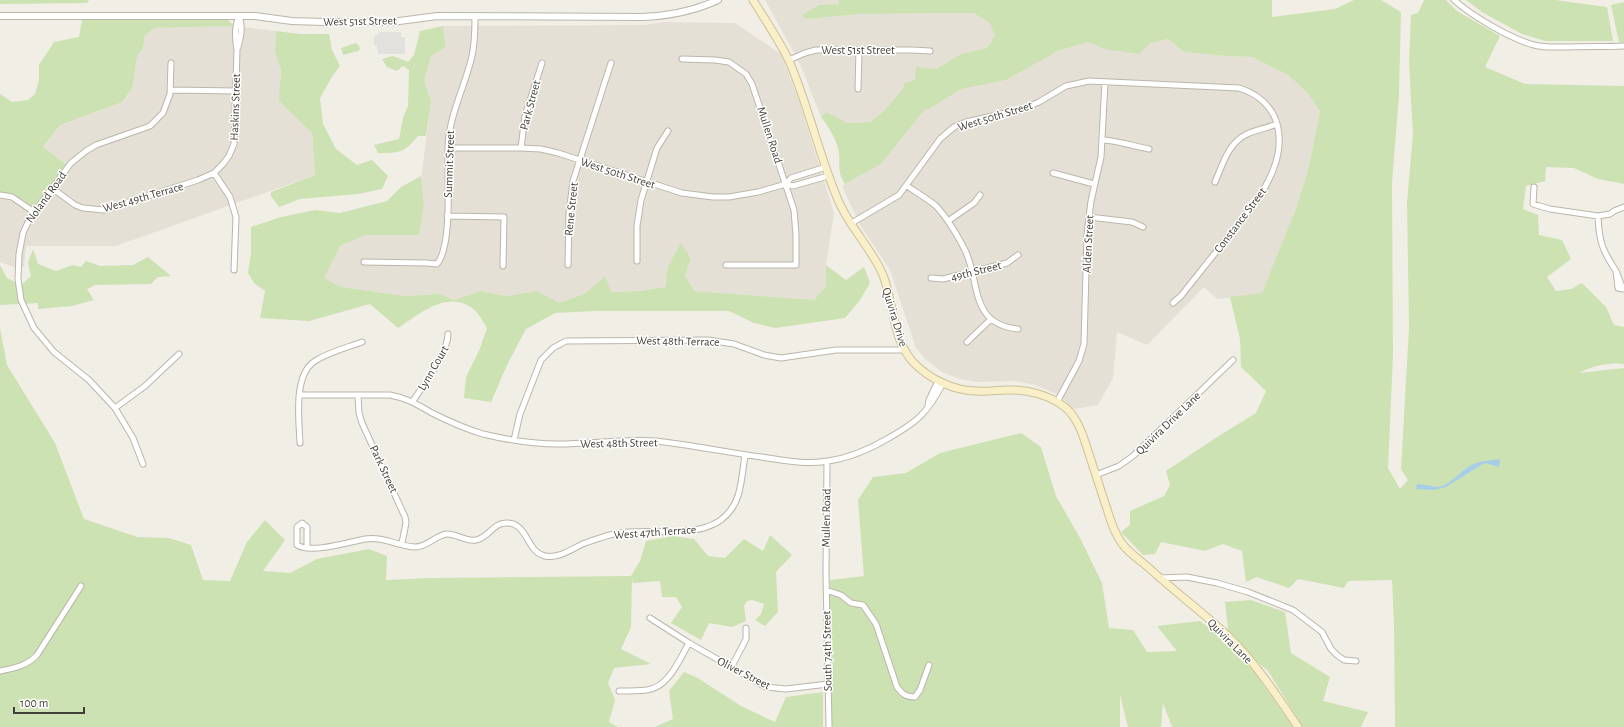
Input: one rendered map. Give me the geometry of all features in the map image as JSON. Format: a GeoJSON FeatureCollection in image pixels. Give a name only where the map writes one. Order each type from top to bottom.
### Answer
{"type":"FeatureCollection","features":[{"type":"Feature","properties":{"kind":"main road","name":"Quivira Drive"},"geometry":{"type":"LineString","coordinates":[[752,0],[789,60],[803,97],[828,176],[844,212],[850,224],[879,267],[884,278],[904,350],[912,361],[926,374],[940,382],[961,390],[979,392],[1010,390],[1033,393],[1048,397],[1058,402],[1077,422],[1096,474],[1113,528],[1120,541],[1125,548],[1149,568]]}},
{"type":"Feature","properties":{"kind":"main road","name":"Quivira Lane"},"geometry":{"type":"LineString","coordinates":[[1149,568],[1238,646],[1262,675],[1298,727]]}},
{"type":"Feature","properties":{"kind":"street","name":"West 51st Street"},"geometry":{"type":"LineString","coordinates":[[0,16],[239,16],[298,22],[392,22],[437,16],[657,16],[700,7],[718,0]]}},
{"type":"Feature","properties":{"kind":"street"},"geometry":{"type":"LineString","coordinates":[[1454,0],[1499,29],[1517,39],[1534,45],[1553,47],[1624,46]]}},
{"type":"Feature","properties":{"kind":"street","name":"Haskins Street"},"geometry":{"type":"LineString","coordinates":[[214,173],[232,153],[234,144],[237,50],[241,35],[242,23],[239,16]]}},
{"type":"Feature","properties":{"kind":"street","name":"Summit Street"},"geometry":{"type":"LineString","coordinates":[[364,262],[426,262],[437,264],[440,260],[447,240],[448,148],[451,121],[472,57],[475,34],[475,16]]}},
{"type":"Feature","properties":{"kind":"street","name":"West 51st Street"},"geometry":{"type":"LineString","coordinates":[[789,60],[805,52],[816,50],[930,51]]}},
{"type":"Feature","properties":{"kind":"street"},"geometry":{"type":"LineString","coordinates":[[858,89],[859,50]]}},
{"type":"Feature","properties":{"kind":"street","name":"Mullen Road"},"geometry":{"type":"LineString","coordinates":[[682,59],[721,60],[735,66],[746,74],[756,94],[786,184],[795,218],[796,265],[726,265]]}},
{"type":"Feature","properties":{"kind":"street","name":"Noland Road"},"geometry":{"type":"LineString","coordinates":[[143,464],[133,438],[115,408],[89,380],[54,352],[34,328],[21,300],[18,279],[20,247],[26,225],[71,163],[86,151],[106,141],[143,129],[157,120],[167,106],[170,90],[171,63]]}},
{"type":"Feature","properties":{"kind":"street","name":"Park Street"},"geometry":{"type":"LineString","coordinates":[[521,148],[525,116],[542,63]]}},
{"type":"Feature","properties":{"kind":"street","name":"Rene Street"},"geometry":{"type":"LineString","coordinates":[[568,265],[569,214],[574,181],[611,63]]}},
{"type":"Feature","properties":{"kind":"street","name":"West 50th Street"},"geometry":{"type":"LineString","coordinates":[[850,224],[896,198],[907,186],[940,139],[954,127],[966,122],[1023,109],[1072,84],[1089,81],[1239,88],[1253,93],[1266,104],[1277,124]]}},
{"type":"Feature","properties":{"kind":"street","name":"Alden Street"},"geometry":{"type":"LineString","coordinates":[[1058,402],[1079,361],[1084,344],[1086,254],[1089,217],[1103,140],[1105,82]]}},
{"type":"Feature","properties":{"kind":"street"},"geometry":{"type":"LineString","coordinates":[[170,90],[236,91]]}},
{"type":"Feature","properties":{"kind":"street"},"geometry":{"type":"LineString","coordinates":[[1215,182],[1231,146],[1238,139],[1277,124]]}},
{"type":"Feature","properties":{"kind":"street","name":"Constance Street"},"geometry":{"type":"LineString","coordinates":[[1173,303],[1181,296],[1255,203],[1266,186],[1277,156],[1279,145],[1277,124]]}},
{"type":"Feature","properties":{"kind":"street"},"geometry":{"type":"LineString","coordinates":[[637,261],[638,213],[657,148],[668,131]]}},
{"type":"Feature","properties":{"kind":"street"},"geometry":{"type":"LineString","coordinates":[[1103,140],[1126,143],[1136,147],[1149,149]]}},
{"type":"Feature","properties":{"kind":"street","name":"West 50th Street"},"geometry":{"type":"LineString","coordinates":[[448,148],[541,149],[682,193],[712,197],[744,195],[786,184],[793,186],[828,176]]}},
{"type":"Feature","properties":{"kind":"street","name":"West 50th Street"},"geometry":{"type":"LineString","coordinates":[[786,184],[791,178],[826,167]]}},
{"type":"Feature","properties":{"kind":"street"},"geometry":{"type":"LineString","coordinates":[[214,173],[230,197],[236,217],[234,270]]}},
{"type":"Feature","properties":{"kind":"street","name":"West 49th Terrace"},"geometry":{"type":"LineString","coordinates":[[52,188],[82,208],[104,210],[198,180],[214,173]]}},
{"type":"Feature","properties":{"kind":"street"},"geometry":{"type":"LineString","coordinates":[[1053,173],[1094,184]]}},
{"type":"Feature","properties":{"kind":"street"},"geometry":{"type":"LineString","coordinates":[[907,186],[934,205],[948,221],[965,250],[978,299],[982,308],[991,319],[1004,326],[1018,329]]}},
{"type":"Feature","properties":{"kind":"street"},"geometry":{"type":"LineString","coordinates":[[1534,188],[1533,204],[1550,209],[1598,216],[1610,214],[1624,207]]}},
{"type":"Feature","properties":{"kind":"street"},"geometry":{"type":"LineString","coordinates":[[0,195],[12,197],[34,212]]}},
{"type":"Feature","properties":{"kind":"street"},"geometry":{"type":"LineString","coordinates":[[948,221],[974,203],[980,195]]}},
{"type":"Feature","properties":{"kind":"street"},"geometry":{"type":"LineString","coordinates":[[448,216],[504,217],[503,266]]}},
{"type":"Feature","properties":{"kind":"street"},"geometry":{"type":"LineString","coordinates":[[1598,216],[1599,239],[1607,258],[1616,271]]}},
{"type":"Feature","properties":{"kind":"street"},"geometry":{"type":"LineString","coordinates":[[1089,217],[1132,222],[1143,227]]}},
{"type":"Feature","properties":{"kind":"street","name":"49th Street"},"geometry":{"type":"LineString","coordinates":[[931,278],[943,279],[1007,263],[1018,255]]}},
{"type":"Feature","properties":{"kind":"street"},"geometry":{"type":"LineString","coordinates":[[967,342],[991,319]]}},
{"type":"Feature","properties":{"kind":"street","name":"Lynn Court"},"geometry":{"type":"LineString","coordinates":[[413,402],[444,351],[447,345],[448,334]]}},
{"type":"Feature","properties":{"kind":"street","name":"West 48th Terrace"},"geometry":{"type":"LineString","coordinates":[[514,440],[520,414],[541,360],[553,348],[566,341],[708,340],[734,344],[764,355],[781,358],[836,350],[904,350]]}},
{"type":"Feature","properties":{"kind":"street"},"geometry":{"type":"LineString","coordinates":[[300,443],[300,395],[302,376],[308,367],[314,362],[362,342]]}},
{"type":"Feature","properties":{"kind":"street"},"geometry":{"type":"LineString","coordinates":[[115,408],[145,386],[179,354]]}},
{"type":"Feature","properties":{"kind":"street","name":"Quivira Drive Lane"},"geometry":{"type":"LineString","coordinates":[[1096,474],[1119,466],[1133,456],[1233,360]]}},
{"type":"Feature","properties":{"kind":"street","name":"West 48th Street"},"geometry":{"type":"LineString","coordinates":[[300,395],[390,395],[401,397],[466,428],[481,433],[514,440],[559,444],[628,440],[656,441],[801,462],[827,461],[850,457],[870,449],[913,424],[924,413],[928,406],[929,400],[940,382]]}},
{"type":"Feature","properties":{"kind":"street","name":"Park Street"},"geometry":{"type":"LineString","coordinates":[[358,395],[359,413],[362,423],[405,517],[406,523],[402,543]]}},
{"type":"Feature","properties":{"kind":"street","name":"West 47th Terrace"},"geometry":{"type":"LineString","coordinates":[[307,547],[330,547],[374,538],[417,547],[446,534],[477,540],[496,525],[512,523],[521,529],[531,546],[538,553],[544,556],[554,557],[598,538],[614,534],[630,532],[701,530],[714,525],[723,518],[735,502],[739,492],[745,455]]}},
{"type":"Feature","properties":{"kind":"street","name":"Mullen Road"},"geometry":{"type":"LineString","coordinates":[[826,574],[827,461]]}},
{"type":"Feature","properties":{"kind":"street","name":"South 74th Street"},"geometry":{"type":"LineString","coordinates":[[826,574],[829,727]]}},
{"type":"Feature","properties":{"kind":"street"},"geometry":{"type":"LineString","coordinates":[[1159,578],[1187,577],[1217,582],[1248,592],[1293,610],[1322,632],[1330,649],[1337,655],[1344,660],[1356,662]]}},
{"type":"Feature","properties":{"kind":"street"},"geometry":{"type":"LineString","coordinates":[[0,671],[20,666],[29,662],[37,655],[81,586]]}},
{"type":"Feature","properties":{"kind":"street"},"geometry":{"type":"LineString","coordinates":[[826,590],[841,596],[851,603],[863,605],[876,624],[897,688],[902,694],[908,697],[915,697],[920,690],[929,665]]}},
{"type":"Feature","properties":{"kind":"street","name":"Oliver Street"},"geometry":{"type":"LineString","coordinates":[[650,618],[688,643],[766,687],[776,689],[828,684]]}},
{"type":"Feature","properties":{"kind":"street"},"geometry":{"type":"LineString","coordinates":[[731,668],[746,639],[746,628]]}},
{"type":"Feature","properties":{"kind":"street"},"geometry":{"type":"LineString","coordinates":[[619,691],[648,690],[663,683],[680,660],[688,643]]}},
{"type":"Feature","properties":{"kind":"shaded area"},"geometry":{"type":"Polygon","coordinates":[[[765,0],[839,0],[839,4],[819,5],[807,19],[861,14],[973,13],[989,22],[995,35],[987,48],[961,54],[915,80],[904,89],[883,112],[870,122],[847,123],[826,112],[821,117],[800,64],[765,0]]]}},
{"type":"Feature","properties":{"kind":"shaded area"},"geometry":{"type":"Polygon","coordinates":[[[664,22],[735,23],[781,54],[799,101],[834,213],[826,265],[826,286],[814,300],[694,291],[685,275],[691,259],[667,269],[667,287],[640,291],[611,292],[604,277],[586,293],[558,303],[537,291],[506,296],[481,291],[454,300],[441,294],[405,296],[341,287],[323,278],[340,246],[365,235],[419,235],[424,206],[421,180],[431,101],[424,81],[431,56],[446,47],[443,26],[644,25],[664,22]]]}},
{"type":"Feature","properties":{"kind":"shaded area"},"geometry":{"type":"Polygon","coordinates":[[[234,26],[276,31],[275,52],[281,71],[280,101],[312,133],[315,175],[116,246],[26,246],[24,267],[14,267],[0,262],[0,198],[14,202],[35,216],[71,167],[43,147],[60,125],[124,102],[133,86],[137,57],[143,48],[145,35],[155,28],[234,26]]]}},
{"type":"Feature","properties":{"kind":"shaded area"},"geometry":{"type":"Polygon","coordinates":[[[379,32],[401,32],[401,37],[405,37],[405,54],[378,54],[377,45],[374,45],[374,36],[378,35],[379,32]]]}},
{"type":"Feature","properties":{"kind":"shaded area"},"geometry":{"type":"Polygon","coordinates":[[[1168,39],[1184,52],[1252,57],[1288,75],[1307,92],[1320,112],[1309,166],[1297,206],[1262,294],[1217,299],[1204,287],[1147,345],[1117,332],[1113,378],[1098,405],[1074,409],[1058,395],[1036,385],[1014,381],[977,382],[960,379],[942,372],[925,359],[916,348],[890,270],[860,225],[842,186],[881,164],[923,112],[962,89],[1006,80],[1060,50],[1088,42],[1105,49],[1168,39]]]}},
{"type":"Feature","properties":{"kind":"green space"},"geometry":{"type":"Polygon","coordinates":[[[0,0],[89,0],[87,3],[0,4],[0,0]]]}},
{"type":"Feature","properties":{"kind":"green space"},"geometry":{"type":"Polygon","coordinates":[[[839,0],[1272,0],[1272,17],[1335,9],[1354,0],[1381,0],[1401,12],[1399,95],[1392,183],[1393,355],[1388,468],[1400,489],[1408,480],[1401,469],[1409,328],[1407,202],[1413,134],[1409,64],[1411,15],[1418,13],[1424,0],[1446,0],[1457,11],[1500,36],[1485,67],[1525,84],[1624,86],[1624,184],[1598,179],[1574,168],[1546,167],[1545,181],[1526,186],[1523,209],[1538,215],[1539,235],[1562,240],[1571,259],[1547,277],[1556,291],[1571,289],[1582,283],[1606,307],[1614,325],[1624,327],[1624,364],[1601,365],[1589,368],[1579,373],[1624,368],[1624,727],[1395,727],[1392,580],[1348,581],[1344,588],[1298,579],[1289,588],[1257,577],[1246,582],[1242,551],[1223,544],[1205,551],[1161,542],[1155,554],[1143,555],[1121,532],[1130,525],[1130,511],[1164,496],[1170,485],[1166,471],[1256,413],[1266,391],[1241,367],[1240,339],[1230,297],[1262,293],[1297,206],[1309,166],[1320,112],[1307,92],[1288,75],[1252,57],[1184,52],[1168,39],[1150,43],[1139,54],[1105,49],[1088,42],[1060,50],[1006,80],[962,89],[923,112],[881,164],[845,184],[839,170],[839,153],[837,144],[821,117],[826,112],[847,123],[870,122],[883,112],[903,89],[905,83],[915,80],[916,67],[936,69],[961,54],[987,48],[995,35],[989,22],[973,13],[861,14],[807,19],[801,16],[819,5],[839,4],[839,0]]]}},
{"type":"Feature","properties":{"kind":"green space"},"geometry":{"type":"Polygon","coordinates":[[[1466,0],[1555,0],[1607,7],[1613,41],[1545,41],[1522,34],[1482,12],[1466,0]]]}},
{"type":"Feature","properties":{"kind":"green space"},"geometry":{"type":"Polygon","coordinates":[[[1624,2],[1624,43],[1619,42],[1611,5],[1624,2]]]}},
{"type":"Feature","properties":{"kind":"green space"},"geometry":{"type":"Polygon","coordinates":[[[82,20],[228,20],[234,26],[155,28],[145,35],[143,48],[137,57],[133,86],[123,102],[60,125],[43,147],[66,164],[37,204],[32,206],[17,196],[0,192],[0,94],[12,102],[28,100],[35,94],[39,80],[39,65],[54,42],[79,37],[82,20]]]}},
{"type":"Feature","properties":{"kind":"green space"},"geometry":{"type":"Polygon","coordinates":[[[443,26],[446,47],[431,56],[424,81],[431,101],[426,136],[418,136],[409,146],[401,151],[392,153],[378,153],[374,145],[399,139],[403,118],[408,106],[409,70],[403,66],[397,71],[387,67],[382,59],[393,56],[408,62],[414,55],[420,31],[443,26]]]}},
{"type":"Feature","properties":{"kind":"green space"},"geometry":{"type":"Polygon","coordinates":[[[276,31],[300,34],[329,34],[332,50],[340,66],[320,98],[323,124],[336,149],[357,165],[372,160],[388,176],[382,189],[358,194],[300,199],[279,207],[271,196],[271,192],[315,175],[312,133],[279,101],[281,71],[275,52],[276,31]]]}},
{"type":"Feature","properties":{"kind":"green space"},"geometry":{"type":"Polygon","coordinates":[[[356,43],[360,49],[358,51],[343,55],[341,48],[356,43]]]}},
{"type":"Feature","properties":{"kind":"green space"},"geometry":{"type":"Polygon","coordinates":[[[421,176],[424,206],[419,235],[365,235],[340,246],[324,278],[341,287],[405,296],[441,294],[454,300],[481,291],[506,296],[537,291],[559,303],[586,293],[605,276],[611,292],[640,291],[666,287],[667,269],[681,243],[691,259],[685,275],[694,291],[814,300],[826,286],[826,265],[846,280],[864,267],[870,283],[860,300],[845,318],[775,328],[754,323],[729,311],[595,311],[555,313],[526,329],[508,363],[491,402],[464,398],[466,377],[479,351],[487,328],[472,308],[462,303],[443,303],[434,306],[398,328],[370,304],[309,321],[260,318],[265,291],[254,283],[248,273],[251,253],[251,227],[281,217],[315,210],[340,213],[387,201],[401,187],[421,176]]]}},
{"type":"Feature","properties":{"kind":"green space"},"geometry":{"type":"Polygon","coordinates":[[[33,249],[38,264],[56,271],[73,265],[81,267],[86,261],[100,266],[133,265],[148,257],[171,276],[158,277],[151,284],[95,285],[87,289],[94,300],[72,306],[38,309],[38,303],[0,305],[0,265],[7,278],[21,285],[31,276],[28,263],[33,249]]]}},
{"type":"Feature","properties":{"kind":"green space"},"geometry":{"type":"Polygon","coordinates":[[[0,328],[7,365],[55,443],[84,519],[137,537],[169,538],[191,545],[203,580],[230,581],[247,542],[265,520],[285,540],[263,571],[290,573],[317,559],[369,549],[387,556],[386,580],[431,578],[631,576],[640,561],[646,541],[673,536],[694,539],[708,556],[725,558],[744,539],[763,551],[770,535],[792,555],[776,572],[778,612],[765,626],[755,620],[761,614],[764,604],[752,600],[747,601],[744,606],[746,621],[732,627],[709,623],[701,640],[671,623],[682,607],[676,597],[662,597],[660,581],[633,583],[632,579],[631,627],[621,649],[651,664],[614,668],[608,683],[615,700],[609,722],[618,727],[0,727],[0,328]]]}},
{"type":"Feature","properties":{"kind":"green space"},"geometry":{"type":"Polygon","coordinates":[[[1021,433],[1041,447],[1056,496],[1080,538],[1102,583],[1109,628],[1133,630],[1147,652],[1177,651],[1157,626],[1200,621],[1225,640],[1256,674],[1293,727],[1172,727],[1163,703],[1161,727],[1128,727],[1120,695],[1120,727],[832,727],[830,580],[864,576],[858,500],[873,477],[906,473],[940,453],[1021,433]]]}},
{"type":"Feature","properties":{"kind":"green space"},"geometry":{"type":"Polygon","coordinates":[[[1251,600],[1285,612],[1291,653],[1330,677],[1323,701],[1368,712],[1361,727],[1303,727],[1268,671],[1229,638],[1225,602],[1251,600]]]}},
{"type":"Feature","properties":{"kind":"green space"},"geometry":{"type":"Polygon","coordinates":[[[684,672],[696,677],[741,706],[775,722],[786,697],[823,692],[823,727],[655,727],[673,719],[669,691],[684,672]]]}},
{"type":"Feature","properties":{"kind":"water"},"geometry":{"type":"Polygon","coordinates":[[[1500,459],[1499,467],[1485,463],[1446,487],[1434,490],[1416,489],[1417,484],[1438,487],[1443,486],[1474,464],[1500,459]]]}}]}
